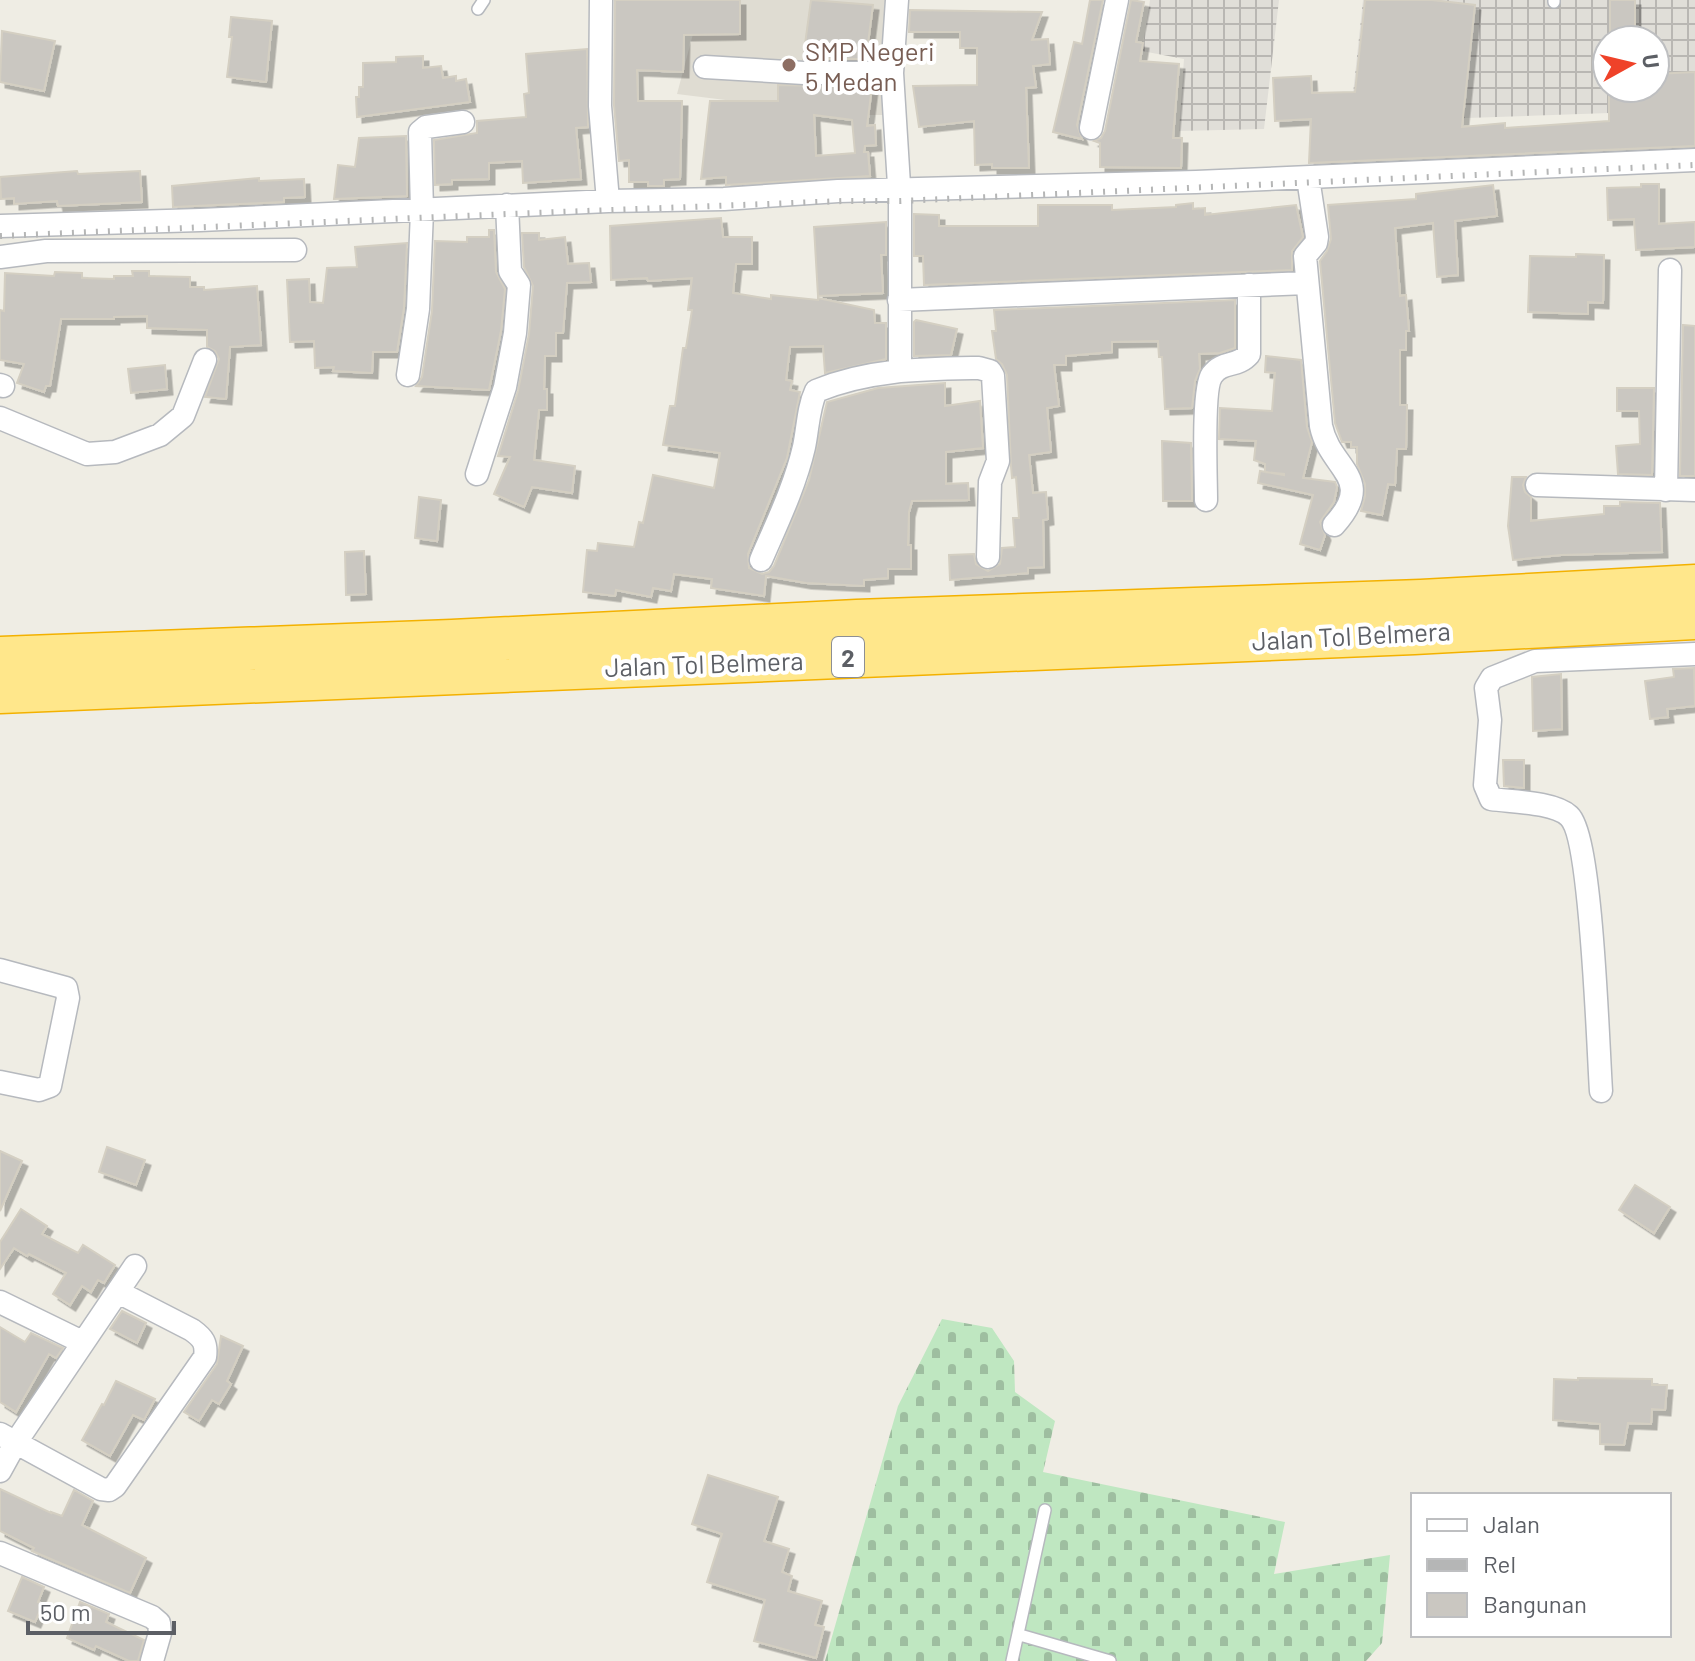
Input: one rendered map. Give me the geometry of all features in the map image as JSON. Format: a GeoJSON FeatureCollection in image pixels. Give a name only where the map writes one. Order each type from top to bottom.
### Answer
{"type":"FeatureCollection","features":[{"type":"Feature","properties":{"kind":"highway","name":"Jalan Tol Belmera"},"geometry":{"type":"LineString","coordinates":[[0,658],[452,641],[857,621],[1421,601],[1695,586]]}},
{"type":"Feature","properties":{"kind":"highway","name":"Jalan Tol Belmera"},"geometry":{"type":"LineString","coordinates":[[0,692],[1414,633],[1695,618]]}},
{"type":"Feature","properties":{"kind":"street"},"geometry":{"type":"LineString","coordinates":[[601,0],[600,106],[608,201]]}},
{"type":"Feature","properties":{"kind":"street"},"geometry":{"type":"LineString","coordinates":[[897,0],[892,73],[899,190],[900,369]]}},
{"type":"Feature","properties":{"kind":"street"},"geometry":{"type":"LineString","coordinates":[[1091,128],[1117,0]]}},
{"type":"Feature","properties":{"kind":"street"},"geometry":{"type":"LineString","coordinates":[[705,67],[804,73],[892,73]]}},
{"type":"Feature","properties":{"kind":"street"},"geometry":{"type":"LineString","coordinates":[[408,375],[418,309],[422,211],[420,132],[426,127],[463,122]]}},
{"type":"Feature","properties":{"kind":"street"},"geometry":{"type":"LineString","coordinates":[[0,226],[724,199],[838,191],[1308,178],[1695,160]]}},
{"type":"Feature","properties":{"kind":"street"},"geometry":{"type":"LineString","coordinates":[[1308,178],[1317,237],[1305,256],[1324,442],[1349,476],[1353,492],[1348,510],[1334,525]]}},
{"type":"Feature","properties":{"kind":"street"},"geometry":{"type":"LineString","coordinates":[[477,474],[505,387],[515,333],[519,285],[510,271],[507,205]]}},
{"type":"Feature","properties":{"kind":"street"},"geometry":{"type":"LineString","coordinates":[[0,257],[46,251],[295,250]]}},
{"type":"Feature","properties":{"kind":"street"},"geometry":{"type":"LineString","coordinates":[[1666,490],[1670,270]]}},
{"type":"Feature","properties":{"kind":"street"},"geometry":{"type":"LineString","coordinates":[[899,300],[1307,283]]}},
{"type":"Feature","properties":{"kind":"street"},"geometry":{"type":"LineString","coordinates":[[1206,500],[1207,397],[1211,376],[1222,366],[1242,362],[1249,354],[1249,285]]}},
{"type":"Feature","properties":{"kind":"street"},"geometry":{"type":"LineString","coordinates":[[0,418],[87,454],[115,452],[160,435],[183,416],[205,360]]}},
{"type":"Feature","properties":{"kind":"street"},"geometry":{"type":"LineString","coordinates":[[761,560],[790,493],[816,391],[836,383],[900,369],[979,368],[990,371],[993,376],[998,461],[990,482],[988,557]]}},
{"type":"Feature","properties":{"kind":"street"},"geometry":{"type":"LineString","coordinates":[[1537,485],[1695,490]]}},
{"type":"Feature","properties":{"kind":"street"},"geometry":{"type":"LineString","coordinates":[[1601,1091],[1588,893],[1580,838],[1570,816],[1552,806],[1491,799],[1487,794],[1490,720],[1486,688],[1492,678],[1535,661],[1695,654]]}},
{"type":"Feature","properties":{"kind":"street"},"geometry":{"type":"LineString","coordinates":[[0,970],[66,988],[68,998],[50,1086],[39,1090],[0,1082]]}},
{"type":"Feature","properties":{"kind":"street"},"geometry":{"type":"LineString","coordinates":[[0,1471],[8,1438],[82,1342],[135,1266]]}},
{"type":"Feature","properties":{"kind":"street"},"geometry":{"type":"LineString","coordinates":[[8,1438],[101,1489],[109,1490],[115,1486],[205,1357],[207,1347],[202,1336],[118,1292]]}},
{"type":"Feature","properties":{"kind":"street"},"geometry":{"type":"LineString","coordinates":[[0,1302],[82,1342]]}},
{"type":"Feature","properties":{"kind":"street"},"geometry":{"type":"LineString","coordinates":[[0,1553],[152,1617],[159,1623],[160,1633],[152,1661]]}},
{"type":"Feature","properties":{"kind":"lane"},"geometry":{"type":"LineString","coordinates":[[1012,1661],[1045,1510]]}},
{"type":"Feature","properties":{"kind":"lane"},"geometry":{"type":"LineString","coordinates":[[1020,1635],[1110,1661]]}},
{"type":"Feature","properties":{"kind":"shaded area","name":"SMP Negeri 5 Medan"},"geometry":{"type":"Polygon","coordinates":[[[706,0],[900,0],[887,115],[846,115],[677,94],[693,34],[707,35],[706,0]]]}},
{"type":"Feature","properties":{"kind":"shaded area"},"geometry":{"type":"Polygon","coordinates":[[[1150,0],[1279,0],[1264,129],[1179,131],[1184,59],[1142,51],[1150,0]]]}},
{"type":"Feature","properties":{"kind":"shaded area"},"geometry":{"type":"Polygon","coordinates":[[[1363,0],[1695,0],[1695,110],[1350,122],[1363,0]]]}},
{"type":"Feature","properties":{"kind":"green space"},"geometry":{"type":"Polygon","coordinates":[[[942,1319],[992,1328],[1014,1361],[1015,1392],[1055,1421],[1043,1472],[1285,1522],[1274,1574],[1390,1555],[1382,1643],[1366,1661],[825,1661],[898,1406],[942,1319]]]}},
{"type":"Feature","properties":{"kind":"building"},"geometry":{"type":"Polygon","coordinates":[[[615,0],[740,0],[740,34],[684,35],[683,72],[637,70],[638,101],[682,101],[680,179],[664,180],[664,186],[629,182],[629,160],[619,161],[614,105],[615,0]]]}},
{"type":"Feature","properties":{"kind":"building"},"geometry":{"type":"Polygon","coordinates":[[[811,0],[873,5],[866,59],[803,59],[811,0]]]}},
{"type":"Feature","properties":{"kind":"building"},"geometry":{"type":"Polygon","coordinates":[[[1090,0],[1103,0],[1077,125],[1082,139],[1053,132],[1074,42],[1082,44],[1090,0]]]}},
{"type":"Feature","properties":{"kind":"building"},"geometry":{"type":"Polygon","coordinates":[[[1131,0],[1144,2],[1136,42],[1143,43],[1140,61],[1179,64],[1173,138],[1182,138],[1181,168],[1100,167],[1100,143],[1094,141],[1101,138],[1105,131],[1131,0]]]}},
{"type":"Feature","properties":{"kind":"building"},"geometry":{"type":"Polygon","coordinates":[[[1365,0],[1432,0],[1475,5],[1462,127],[1505,123],[1505,128],[1609,121],[1609,104],[1671,104],[1671,73],[1695,72],[1695,146],[1309,163],[1311,119],[1275,121],[1273,78],[1311,76],[1312,93],[1355,92],[1365,0]]]}},
{"type":"Feature","properties":{"kind":"building"},"geometry":{"type":"Polygon","coordinates":[[[1610,0],[1635,0],[1635,24],[1610,24],[1610,0]]]}},
{"type":"Feature","properties":{"kind":"building"},"geometry":{"type":"Polygon","coordinates":[[[910,10],[1042,12],[1032,40],[1048,39],[1050,64],[1033,66],[1036,87],[1026,88],[1029,168],[975,165],[974,121],[919,127],[913,86],[977,85],[977,48],[960,48],[960,32],[909,32],[910,10]]]}},
{"type":"Feature","properties":{"kind":"building"},"geometry":{"type":"Polygon","coordinates":[[[231,17],[272,21],[266,82],[227,77],[231,17]]]}},
{"type":"Feature","properties":{"kind":"building"},"geometry":{"type":"Polygon","coordinates":[[[2,31],[55,41],[44,91],[0,82],[2,31]]]}},
{"type":"Feature","properties":{"kind":"building"},"geometry":{"type":"Polygon","coordinates":[[[587,49],[588,127],[576,128],[581,179],[523,183],[522,161],[489,163],[489,179],[452,180],[452,184],[435,185],[434,140],[477,133],[477,121],[526,117],[524,94],[529,93],[526,54],[587,49]]]}},
{"type":"Feature","properties":{"kind":"building"},"geometry":{"type":"Polygon","coordinates":[[[423,56],[423,68],[441,66],[443,78],[456,76],[456,81],[466,79],[470,102],[357,117],[356,97],[359,97],[359,87],[363,87],[363,63],[396,62],[396,57],[423,56]]]}},
{"type":"Feature","properties":{"kind":"building"},"geometry":{"type":"Polygon","coordinates":[[[778,85],[872,87],[867,126],[875,125],[876,145],[865,146],[864,152],[868,152],[870,176],[726,185],[726,177],[701,179],[710,101],[778,101],[778,85]],[[814,115],[816,156],[855,153],[852,120],[814,115]]]}},
{"type":"Feature","properties":{"kind":"building"},"geometry":{"type":"Polygon","coordinates":[[[406,136],[407,196],[334,199],[338,165],[355,167],[359,138],[406,136]]]}},
{"type":"Feature","properties":{"kind":"building"},"geometry":{"type":"Polygon","coordinates":[[[77,171],[78,174],[140,171],[142,202],[58,206],[57,201],[14,204],[14,198],[1,199],[0,177],[77,171]]]}},
{"type":"Feature","properties":{"kind":"building"},"geometry":{"type":"Polygon","coordinates":[[[259,178],[259,181],[304,179],[305,197],[284,198],[284,202],[173,207],[172,186],[259,178]]]}},
{"type":"Feature","properties":{"kind":"building"},"geometry":{"type":"Polygon","coordinates":[[[1641,184],[1659,184],[1659,224],[1695,222],[1695,247],[1636,250],[1634,219],[1608,220],[1607,188],[1641,187],[1641,184]]]}},
{"type":"Feature","properties":{"kind":"building"},"geometry":{"type":"Polygon","coordinates":[[[1493,185],[1497,216],[1455,221],[1458,275],[1437,277],[1433,223],[1395,228],[1400,296],[1406,295],[1409,331],[1406,331],[1406,350],[1400,350],[1400,405],[1407,405],[1406,449],[1397,449],[1395,485],[1388,484],[1382,515],[1361,511],[1365,484],[1357,464],[1357,447],[1351,447],[1351,442],[1342,442],[1335,423],[1320,261],[1331,239],[1328,205],[1416,199],[1416,194],[1493,185]]]}},
{"type":"Feature","properties":{"kind":"building"},"geometry":{"type":"Polygon","coordinates":[[[1193,203],[1193,209],[1205,208],[1205,215],[1296,205],[1303,237],[1292,251],[1292,270],[924,285],[923,256],[914,256],[914,214],[939,215],[939,226],[1038,226],[1038,205],[1112,205],[1112,210],[1176,207],[1193,203]]]}},
{"type":"Feature","properties":{"kind":"building"},"geometry":{"type":"Polygon","coordinates":[[[721,218],[723,237],[752,237],[752,264],[736,264],[733,293],[771,299],[771,295],[818,298],[874,310],[875,323],[886,323],[886,359],[825,373],[823,346],[790,347],[786,380],[792,381],[790,390],[800,392],[787,458],[748,554],[749,568],[762,574],[774,566],[809,480],[827,402],[878,388],[945,383],[945,406],[980,401],[983,448],[946,452],[946,484],[968,483],[969,500],[912,501],[908,545],[911,545],[911,569],[888,569],[888,578],[864,580],[864,586],[806,583],[766,576],[764,596],[711,588],[712,579],[674,574],[671,591],[653,588],[651,597],[616,590],[615,596],[583,592],[587,550],[597,551],[598,543],[634,547],[639,522],[643,523],[653,475],[714,488],[720,453],[663,445],[670,406],[675,406],[683,348],[686,348],[692,310],[688,310],[692,278],[611,280],[610,226],[721,218]]]}},
{"type":"Feature","properties":{"kind":"building"},"geometry":{"type":"Polygon","coordinates":[[[886,222],[886,255],[881,255],[883,293],[818,296],[814,227],[886,222]]]}},
{"type":"Feature","properties":{"kind":"building"},"geometry":{"type":"Polygon","coordinates":[[[489,230],[494,230],[496,272],[505,289],[501,331],[489,390],[416,386],[422,377],[432,311],[435,241],[467,242],[467,237],[489,237],[489,230]]]}},
{"type":"Feature","properties":{"kind":"building"},"geometry":{"type":"Polygon","coordinates":[[[522,233],[539,233],[539,240],[565,237],[568,264],[589,263],[591,282],[567,283],[563,333],[556,333],[556,356],[545,356],[547,410],[539,410],[534,460],[575,466],[572,493],[532,487],[524,507],[494,494],[510,457],[498,456],[518,391],[529,334],[533,286],[524,267],[522,233]]]}},
{"type":"Feature","properties":{"kind":"building"},"geometry":{"type":"Polygon","coordinates":[[[407,243],[404,308],[397,352],[373,352],[372,373],[333,371],[334,367],[315,368],[314,341],[290,342],[287,280],[309,279],[310,302],[323,303],[327,268],[357,267],[355,247],[407,243]]]}},
{"type":"Feature","properties":{"kind":"building"},"geometry":{"type":"Polygon","coordinates":[[[1576,254],[1604,255],[1603,303],[1588,302],[1588,314],[1528,312],[1530,256],[1576,257],[1576,254]]]}},
{"type":"Feature","properties":{"kind":"building"},"geometry":{"type":"Polygon","coordinates":[[[132,271],[149,271],[149,276],[190,277],[190,287],[204,287],[204,290],[257,286],[261,345],[230,347],[226,399],[205,397],[219,359],[215,351],[207,347],[207,330],[147,328],[147,316],[61,319],[50,386],[46,386],[44,392],[17,383],[24,364],[0,360],[0,310],[4,311],[5,273],[54,276],[55,272],[82,273],[82,278],[114,279],[114,276],[133,276],[132,271]]]}},
{"type":"Feature","properties":{"kind":"building"},"geometry":{"type":"Polygon","coordinates":[[[1235,300],[1235,348],[1220,353],[1199,354],[1200,369],[1195,381],[1192,408],[1165,409],[1158,341],[1112,342],[1112,352],[1066,356],[1066,365],[1054,365],[1059,406],[1047,408],[1051,452],[1029,455],[1033,493],[1046,492],[1048,519],[1043,520],[1044,567],[1028,568],[1028,573],[950,580],[949,555],[974,554],[976,564],[988,571],[1000,564],[1002,548],[1015,547],[1013,518],[1019,518],[1016,477],[1012,478],[1007,375],[996,359],[992,331],[996,331],[994,310],[1235,300]]]}},
{"type":"Feature","properties":{"kind":"building"},"geometry":{"type":"Polygon","coordinates":[[[916,320],[957,329],[951,355],[914,356],[916,320]]]}},
{"type":"Feature","properties":{"kind":"building"},"geometry":{"type":"Polygon","coordinates":[[[1683,325],[1695,326],[1695,476],[1680,476],[1683,325]]]}},
{"type":"Feature","properties":{"kind":"building"},"geometry":{"type":"Polygon","coordinates":[[[1266,356],[1301,360],[1307,427],[1312,442],[1303,478],[1335,482],[1337,487],[1334,502],[1320,522],[1325,535],[1320,550],[1300,544],[1313,495],[1258,483],[1260,471],[1265,472],[1265,464],[1254,460],[1256,441],[1219,439],[1220,408],[1272,411],[1275,373],[1265,372],[1266,356]]]}},
{"type":"Feature","properties":{"kind":"building"},"geometry":{"type":"Polygon","coordinates":[[[165,365],[167,389],[131,393],[128,369],[165,365]]]}},
{"type":"Feature","properties":{"kind":"building"},"geometry":{"type":"Polygon","coordinates":[[[1617,388],[1654,388],[1652,475],[1618,474],[1616,446],[1640,444],[1639,411],[1617,411],[1617,388]]]}},
{"type":"Feature","properties":{"kind":"building"},"geometry":{"type":"Polygon","coordinates":[[[1162,441],[1191,443],[1192,501],[1163,501],[1162,441]]]}},
{"type":"Feature","properties":{"kind":"building"},"geometry":{"type":"Polygon","coordinates":[[[1512,477],[1526,477],[1523,485],[1531,497],[1531,521],[1604,514],[1604,506],[1620,506],[1620,502],[1660,503],[1662,552],[1561,555],[1513,560],[1508,526],[1512,477]]]}},
{"type":"Feature","properties":{"kind":"building"},"geometry":{"type":"Polygon","coordinates":[[[419,497],[441,500],[437,541],[415,538],[419,497]]]}},
{"type":"Feature","properties":{"kind":"building"},"geometry":{"type":"Polygon","coordinates":[[[364,551],[366,594],[346,595],[345,552],[364,551]]]}},
{"type":"Feature","properties":{"kind":"building"},"geometry":{"type":"Polygon","coordinates":[[[1694,668],[1695,706],[1667,709],[1668,717],[1650,719],[1645,681],[1674,677],[1673,669],[1694,668]]]}},
{"type":"Feature","properties":{"kind":"building"},"geometry":{"type":"Polygon","coordinates":[[[1561,674],[1562,729],[1533,731],[1532,677],[1561,674]]]}},
{"type":"Feature","properties":{"kind":"building"},"geometry":{"type":"Polygon","coordinates":[[[1503,760],[1524,760],[1524,788],[1504,786],[1503,760]]]}},
{"type":"Feature","properties":{"kind":"building"},"geometry":{"type":"Polygon","coordinates":[[[107,1147],[145,1160],[136,1185],[99,1172],[107,1147]]]}},
{"type":"Feature","properties":{"kind":"building"},"geometry":{"type":"Polygon","coordinates":[[[0,1151],[22,1161],[0,1211],[0,1151]]]}},
{"type":"Feature","properties":{"kind":"building"},"geometry":{"type":"Polygon","coordinates":[[[1635,1185],[1670,1207],[1654,1233],[1619,1210],[1635,1185]]]}},
{"type":"Feature","properties":{"kind":"building"},"geometry":{"type":"Polygon","coordinates":[[[21,1209],[47,1226],[42,1234],[78,1253],[83,1245],[115,1265],[104,1283],[98,1280],[91,1292],[82,1286],[70,1305],[53,1294],[66,1273],[14,1248],[0,1269],[0,1242],[21,1209]]]}},
{"type":"Feature","properties":{"kind":"building"},"geometry":{"type":"Polygon","coordinates":[[[122,1311],[146,1323],[137,1343],[110,1329],[122,1311]]]}},
{"type":"Feature","properties":{"kind":"building"},"geometry":{"type":"Polygon","coordinates":[[[0,1327],[25,1342],[31,1333],[63,1348],[56,1358],[49,1354],[16,1412],[0,1402],[0,1327]]]}},
{"type":"Feature","properties":{"kind":"building"},"geometry":{"type":"Polygon","coordinates":[[[221,1336],[243,1346],[227,1381],[231,1384],[219,1404],[212,1400],[199,1421],[184,1412],[217,1364],[221,1336]]]}},
{"type":"Feature","properties":{"kind":"building"},"geometry":{"type":"Polygon","coordinates":[[[1554,1379],[1652,1379],[1652,1385],[1667,1385],[1665,1410],[1652,1409],[1651,1424],[1628,1423],[1624,1445],[1600,1444],[1600,1424],[1553,1420],[1554,1379]]]}},
{"type":"Feature","properties":{"kind":"building"},"geometry":{"type":"Polygon","coordinates":[[[116,1381],[155,1399],[144,1420],[133,1415],[110,1456],[82,1440],[116,1381]]]}},
{"type":"Feature","properties":{"kind":"building"},"geometry":{"type":"Polygon","coordinates":[[[708,1475],[778,1497],[764,1541],[789,1549],[782,1572],[792,1576],[788,1591],[822,1601],[815,1625],[824,1627],[816,1658],[754,1641],[765,1600],[707,1582],[722,1534],[692,1524],[708,1475]]]}},
{"type":"Feature","properties":{"kind":"building"},"geometry":{"type":"Polygon","coordinates":[[[0,1489],[62,1516],[74,1490],[93,1501],[82,1525],[146,1558],[130,1593],[32,1551],[34,1548],[0,1531],[0,1489]]]}},
{"type":"Feature","properties":{"kind":"building"},"geometry":{"type":"Polygon","coordinates":[[[22,1577],[44,1587],[38,1602],[43,1604],[35,1622],[8,1611],[22,1577]]]}},
{"type":"Feature","properties":{"kind":"building"},"geometry":{"type":"Polygon","coordinates":[[[80,1602],[109,1614],[106,1622],[144,1640],[138,1661],[129,1661],[96,1646],[94,1650],[67,1638],[80,1602]]]}},
{"type":"Feature","properties":{"kind":"railway"},"geometry":{"type":"LineString","coordinates":[[0,236],[900,201],[1695,165]]}},
{"type":"Feature","properties":{"kind":"place","name":"SMP Negeri 5 Medan"},"geometry":{"type":"Point","coordinates":[789,65]}}]}
